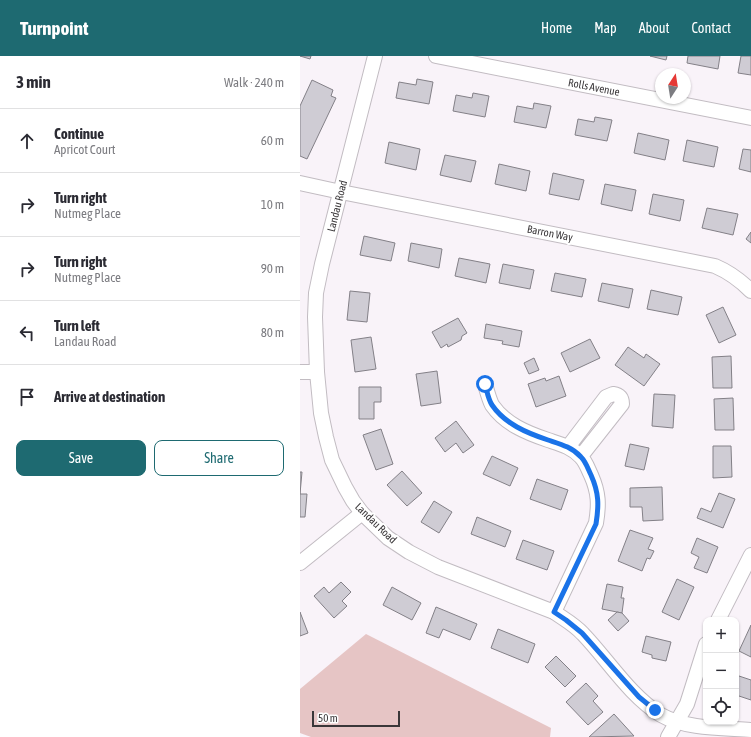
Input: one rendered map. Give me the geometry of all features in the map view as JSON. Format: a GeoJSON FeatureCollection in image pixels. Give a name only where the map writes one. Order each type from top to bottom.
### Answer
{"type":"FeatureCollection","features":[{"type":"Feature","properties":{"kind":"street","name":"Landau Road"},"geometry":{"type":"LineString","coordinates":[[375,56],[316,293],[315,317],[317,372],[322,413],[332,460],[345,487],[362,513],[388,538],[408,552],[438,567],[554,612],[566,620],[582,633],[639,697],[662,715],[676,721],[703,726],[751,730]]}},
{"type":"Feature","properties":{"kind":"street","name":"Rolls Avenue"},"geometry":{"type":"LineString","coordinates":[[436,56],[751,118]]}},
{"type":"Feature","properties":{"kind":"street","name":"Barron Way"},"geometry":{"type":"LineString","coordinates":[[300,183],[699,262],[715,266],[730,273],[751,291]]}},
{"type":"Feature","properties":{"kind":"street"},"geometry":{"type":"LineString","coordinates":[[300,372],[317,372]]}},
{"type":"Feature","properties":{"kind":"street"},"geometry":{"type":"LineString","coordinates":[[485,384],[492,404],[502,416],[514,426],[536,436],[568,447],[581,456],[586,462],[597,492],[599,508],[596,524],[554,612]]}},
{"type":"Feature","properties":{"kind":"street"},"geometry":{"type":"LineString","coordinates":[[568,447],[606,397],[613,394],[620,397],[622,404],[581,456]]}},
{"type":"Feature","properties":{"kind":"street"},"geometry":{"type":"LineString","coordinates":[[300,563],[362,513]]}},
{"type":"Feature","properties":{"kind":"street"},"geometry":{"type":"LineString","coordinates":[[720,617],[751,555]]}},
{"type":"Feature","properties":{"kind":"street"},"geometry":{"type":"LineString","coordinates":[[668,737],[687,704],[703,653]]}},
{"type":"Feature","properties":{"kind":"shaded area"},"geometry":{"type":"Polygon","coordinates":[[[366,634],[551,728],[550,737],[311,737],[300,733],[300,689],[366,634]]]}},
{"type":"Feature","properties":{"kind":"building"},"geometry":{"type":"Polygon","coordinates":[[[300,56],[311,56],[310,59],[300,56]]]}},
{"type":"Feature","properties":{"kind":"building"},"geometry":{"type":"Polygon","coordinates":[[[650,56],[667,56],[666,60],[650,56]]]}},
{"type":"Feature","properties":{"kind":"building"},"geometry":{"type":"Polygon","coordinates":[[[688,56],[720,56],[718,69],[687,63],[688,56]]]}},
{"type":"Feature","properties":{"kind":"building"},"geometry":{"type":"Polygon","coordinates":[[[741,56],[751,56],[751,75],[738,73],[741,56]]]}},
{"type":"Feature","properties":{"kind":"building"},"geometry":{"type":"Polygon","coordinates":[[[417,79],[433,82],[429,104],[396,98],[399,82],[416,85],[417,79]]]}},
{"type":"Feature","properties":{"kind":"building"},"geometry":{"type":"Polygon","coordinates":[[[312,80],[333,90],[331,96],[336,98],[307,159],[300,156],[300,106],[312,80]]]}},
{"type":"Feature","properties":{"kind":"building"},"geometry":{"type":"Polygon","coordinates":[[[473,93],[489,96],[485,117],[453,111],[456,95],[472,98],[473,93]]]}},
{"type":"Feature","properties":{"kind":"building"},"geometry":{"type":"Polygon","coordinates":[[[534,103],[551,106],[546,128],[514,122],[517,106],[533,109],[534,103]]]}},
{"type":"Feature","properties":{"kind":"building"},"geometry":{"type":"Polygon","coordinates":[[[595,117],[612,120],[607,141],[575,135],[578,119],[594,122],[595,117]]]}},
{"type":"Feature","properties":{"kind":"building"},"geometry":{"type":"Polygon","coordinates":[[[638,133],[669,140],[665,160],[634,153],[638,133]]]}},
{"type":"Feature","properties":{"kind":"building"},"geometry":{"type":"Polygon","coordinates":[[[687,140],[718,147],[714,167],[683,161],[687,140]]]}},
{"type":"Feature","properties":{"kind":"building"},"geometry":{"type":"Polygon","coordinates":[[[389,142],[420,149],[416,170],[385,163],[389,142]]]}},
{"type":"Feature","properties":{"kind":"building"},"geometry":{"type":"Polygon","coordinates":[[[743,149],[751,150],[751,172],[739,169],[743,149]]]}},
{"type":"Feature","properties":{"kind":"building"},"geometry":{"type":"Polygon","coordinates":[[[445,155],[476,161],[471,182],[440,175],[445,155]]]}},
{"type":"Feature","properties":{"kind":"building"},"geometry":{"type":"Polygon","coordinates":[[[499,164],[530,171],[526,191],[495,184],[499,164]]]}},
{"type":"Feature","properties":{"kind":"building"},"geometry":{"type":"Polygon","coordinates":[[[553,173],[584,180],[579,200],[549,194],[553,173]]]}},
{"type":"Feature","properties":{"kind":"building"},"geometry":{"type":"Polygon","coordinates":[[[605,184],[636,190],[632,211],[601,204],[605,184]]]}},
{"type":"Feature","properties":{"kind":"building"},"geometry":{"type":"Polygon","coordinates":[[[653,194],[684,200],[680,221],[649,214],[653,194]]]}},
{"type":"Feature","properties":{"kind":"building"},"geometry":{"type":"Polygon","coordinates":[[[707,208],[738,214],[733,235],[702,228],[707,208]]]}},
{"type":"Feature","properties":{"kind":"building"},"geometry":{"type":"Polygon","coordinates":[[[751,232],[751,243],[746,239],[751,232]]]}},
{"type":"Feature","properties":{"kind":"building"},"geometry":{"type":"Polygon","coordinates":[[[364,236],[395,243],[391,261],[360,255],[364,236]]]}},
{"type":"Feature","properties":{"kind":"building"},"geometry":{"type":"Polygon","coordinates":[[[411,243],[442,249],[439,268],[408,261],[411,243]]]}},
{"type":"Feature","properties":{"kind":"building"},"geometry":{"type":"Polygon","coordinates":[[[459,258],[490,264],[486,283],[455,276],[459,258]]]}},
{"type":"Feature","properties":{"kind":"building"},"geometry":{"type":"Polygon","coordinates":[[[503,264],[534,270],[530,289],[499,283],[503,264]]]}},
{"type":"Feature","properties":{"kind":"building"},"geometry":{"type":"Polygon","coordinates":[[[555,273],[586,279],[582,297],[551,291],[555,273]]]}},
{"type":"Feature","properties":{"kind":"building"},"geometry":{"type":"Polygon","coordinates":[[[602,283],[633,289],[629,308],[598,301],[602,283]]]}},
{"type":"Feature","properties":{"kind":"building"},"geometry":{"type":"Polygon","coordinates":[[[651,290],[682,297],[678,315],[647,309],[651,290]]]}},
{"type":"Feature","properties":{"kind":"building"},"geometry":{"type":"Polygon","coordinates":[[[350,291],[370,293],[367,322],[347,320],[350,291]]]}},
{"type":"Feature","properties":{"kind":"building"},"geometry":{"type":"Polygon","coordinates":[[[723,307],[736,335],[719,343],[706,315],[723,307]]]}},
{"type":"Feature","properties":{"kind":"building"},"geometry":{"type":"Polygon","coordinates":[[[458,318],[467,333],[462,336],[461,340],[448,347],[447,344],[441,348],[432,332],[458,318]]]}},
{"type":"Feature","properties":{"kind":"building"},"geometry":{"type":"Polygon","coordinates":[[[486,324],[522,331],[519,347],[502,344],[503,341],[484,338],[486,324]]]}},
{"type":"Feature","properties":{"kind":"building"},"geometry":{"type":"Polygon","coordinates":[[[371,337],[376,369],[355,372],[351,340],[371,337]]]}},
{"type":"Feature","properties":{"kind":"building"},"geometry":{"type":"Polygon","coordinates":[[[590,339],[600,358],[570,372],[561,353],[590,339]]]}},
{"type":"Feature","properties":{"kind":"building"},"geometry":{"type":"Polygon","coordinates":[[[628,347],[644,358],[646,354],[660,364],[644,386],[615,365],[628,347]]]}},
{"type":"Feature","properties":{"kind":"building"},"geometry":{"type":"Polygon","coordinates":[[[731,356],[732,388],[713,388],[712,357],[731,356]]]}},
{"type":"Feature","properties":{"kind":"building"},"geometry":{"type":"Polygon","coordinates":[[[534,358],[539,370],[529,374],[524,363],[534,358]]]}},
{"type":"Feature","properties":{"kind":"building"},"geometry":{"type":"Polygon","coordinates":[[[437,371],[441,403],[421,406],[416,374],[437,371]]]}},
{"type":"Feature","properties":{"kind":"building"},"geometry":{"type":"Polygon","coordinates":[[[559,376],[566,396],[536,407],[528,384],[545,378],[546,381],[559,376]]]}},
{"type":"Feature","properties":{"kind":"building"},"geometry":{"type":"Polygon","coordinates":[[[359,387],[381,387],[381,402],[374,402],[374,419],[359,419],[359,387]]]}},
{"type":"Feature","properties":{"kind":"building"},"geometry":{"type":"Polygon","coordinates":[[[654,394],[675,395],[673,428],[652,426],[654,394]]]}},
{"type":"Feature","properties":{"kind":"building"},"geometry":{"type":"Polygon","coordinates":[[[733,398],[734,430],[715,430],[714,399],[733,398]]]}},
{"type":"Feature","properties":{"kind":"building"},"geometry":{"type":"Polygon","coordinates":[[[456,421],[474,445],[463,453],[456,443],[445,452],[435,438],[456,421]]]}},
{"type":"Feature","properties":{"kind":"building"},"geometry":{"type":"Polygon","coordinates":[[[381,429],[393,464],[376,470],[363,435],[381,429]]]}},
{"type":"Feature","properties":{"kind":"building"},"geometry":{"type":"Polygon","coordinates":[[[630,444],[649,448],[644,470],[625,466],[630,444]]]}},
{"type":"Feature","properties":{"kind":"building"},"geometry":{"type":"Polygon","coordinates":[[[713,446],[731,446],[732,477],[713,478],[713,446]]]}},
{"type":"Feature","properties":{"kind":"building"},"geometry":{"type":"Polygon","coordinates":[[[492,456],[518,468],[510,486],[483,474],[492,456]]]}},
{"type":"Feature","properties":{"kind":"building"},"geometry":{"type":"Polygon","coordinates":[[[402,471],[422,493],[407,506],[387,485],[402,471]]]}},
{"type":"Feature","properties":{"kind":"building"},"geometry":{"type":"Polygon","coordinates":[[[300,472],[302,472],[300,494],[300,472]]]}},
{"type":"Feature","properties":{"kind":"building"},"geometry":{"type":"Polygon","coordinates":[[[537,479],[568,490],[561,510],[530,499],[537,479]]]}},
{"type":"Feature","properties":{"kind":"building"},"geometry":{"type":"Polygon","coordinates":[[[662,487],[663,520],[643,521],[642,507],[630,507],[630,488],[662,487]]]}},
{"type":"Feature","properties":{"kind":"building"},"geometry":{"type":"Polygon","coordinates":[[[719,493],[735,499],[723,528],[697,518],[701,508],[711,512],[719,493]]]}},
{"type":"Feature","properties":{"kind":"building"},"geometry":{"type":"Polygon","coordinates":[[[300,494],[307,494],[305,517],[300,517],[300,494]]]}},
{"type":"Feature","properties":{"kind":"building"},"geometry":{"type":"Polygon","coordinates":[[[434,501],[452,512],[439,533],[421,522],[434,501]]]}},
{"type":"Feature","properties":{"kind":"building"},"geometry":{"type":"Polygon","coordinates":[[[477,517],[511,531],[505,547],[471,534],[477,517]]]}},
{"type":"Feature","properties":{"kind":"building"},"geometry":{"type":"Polygon","coordinates":[[[630,530],[653,538],[648,549],[654,551],[650,559],[647,558],[642,571],[618,561],[630,530]]]}},
{"type":"Feature","properties":{"kind":"building"},"geometry":{"type":"Polygon","coordinates":[[[697,538],[718,547],[707,573],[694,568],[699,557],[691,553],[697,538]]]}},
{"type":"Feature","properties":{"kind":"building"},"geometry":{"type":"Polygon","coordinates":[[[523,540],[554,551],[547,570],[516,559],[523,540]]]}},
{"type":"Feature","properties":{"kind":"building"},"geometry":{"type":"Polygon","coordinates":[[[677,579],[694,587],[679,620],[662,612],[677,579]]]}},
{"type":"Feature","properties":{"kind":"building"},"geometry":{"type":"Polygon","coordinates":[[[341,582],[351,592],[342,601],[347,606],[334,618],[314,596],[324,587],[329,593],[341,582]]]}},
{"type":"Feature","properties":{"kind":"building"},"geometry":{"type":"Polygon","coordinates":[[[607,584],[623,587],[621,598],[624,598],[622,613],[602,609],[607,584]]]}},
{"type":"Feature","properties":{"kind":"building"},"geometry":{"type":"Polygon","coordinates":[[[392,587],[421,603],[412,620],[383,605],[392,587]]]}},
{"type":"Feature","properties":{"kind":"building"},"geometry":{"type":"Polygon","coordinates":[[[436,607],[477,624],[470,640],[443,629],[439,638],[426,633],[436,607]]]}},
{"type":"Feature","properties":{"kind":"building"},"geometry":{"type":"Polygon","coordinates":[[[300,612],[308,633],[300,636],[300,612]]]}},
{"type":"Feature","properties":{"kind":"building"},"geometry":{"type":"Polygon","coordinates":[[[617,612],[622,613],[629,621],[618,631],[608,620],[617,612]]]}},
{"type":"Feature","properties":{"kind":"building"},"geometry":{"type":"Polygon","coordinates":[[[751,625],[751,657],[739,651],[751,625]]]}},
{"type":"Feature","properties":{"kind":"building"},"geometry":{"type":"Polygon","coordinates":[[[498,629],[535,644],[528,663],[491,648],[498,629]]]}},
{"type":"Feature","properties":{"kind":"building"},"geometry":{"type":"Polygon","coordinates":[[[646,636],[671,642],[666,661],[652,658],[652,655],[642,652],[646,636]]]}},
{"type":"Feature","properties":{"kind":"building"},"geometry":{"type":"Polygon","coordinates":[[[556,656],[576,676],[565,687],[545,667],[556,656]]]}},
{"type":"Feature","properties":{"kind":"building"},"geometry":{"type":"Polygon","coordinates":[[[739,676],[751,680],[751,700],[739,696],[739,676]]]}},
{"type":"Feature","properties":{"kind":"building"},"geometry":{"type":"Polygon","coordinates":[[[586,683],[598,696],[593,701],[603,712],[588,725],[566,702],[586,683]]]}},
{"type":"Feature","properties":{"kind":"building"},"geometry":{"type":"Polygon","coordinates":[[[614,714],[634,736],[589,737],[614,714]]]}},
{"type":"Feature","properties":{"kind":"route"},"geometry":{"type":"LineString","coordinates":[[485,384],[492,404],[502,416],[514,426],[536,436],[568,447],[581,456],[586,462],[597,492],[599,508],[596,524],[594,531],[554,612],[582,633],[639,697],[655,710]]}}]}
